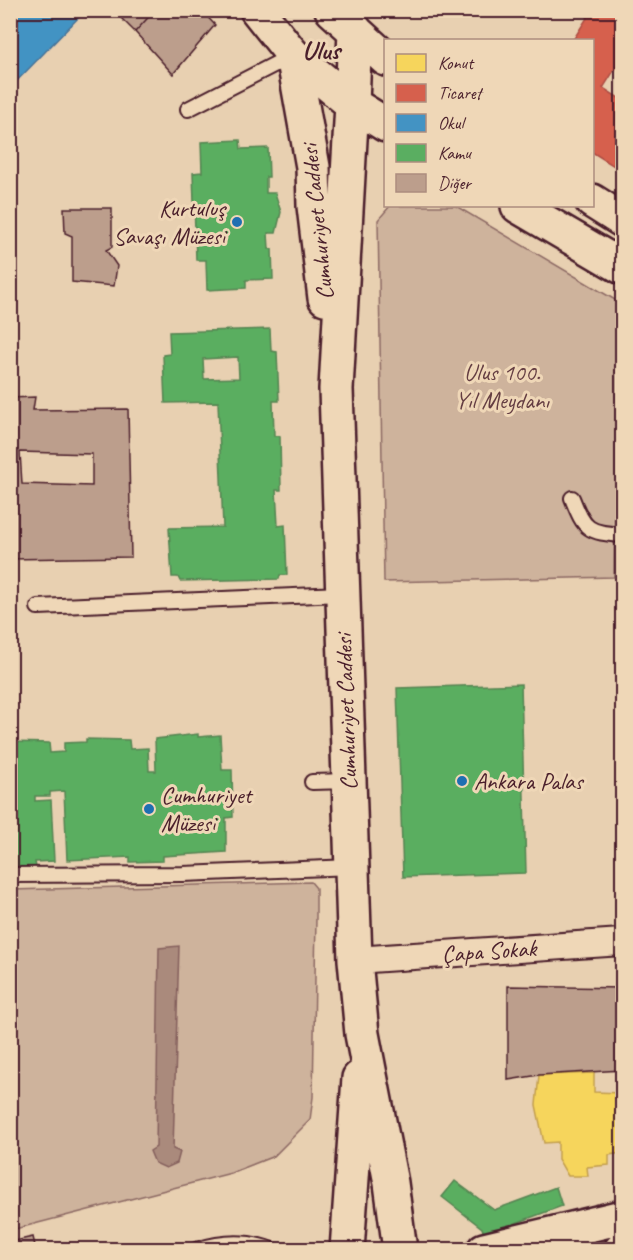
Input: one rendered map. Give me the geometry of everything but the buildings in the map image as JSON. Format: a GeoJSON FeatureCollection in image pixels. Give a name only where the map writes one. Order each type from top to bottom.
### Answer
{"type":"FeatureCollection","features":[{"type":"Feature","properties":{"kind":"main road"},"geometry":{"type":"LineString","coordinates":[[257,10],[293,56],[352,104],[384,124]]}},
{"type":"Feature","properties":{"kind":"main road","name":"Cumhuriyet Caddesi"},"geometry":{"type":"LineString","coordinates":[[289,10],[293,56],[314,166],[314,206],[336,389]]}},
{"type":"Feature","properties":{"kind":"main road"},"geometry":{"type":"LineString","coordinates":[[346,17],[384,57]]}},
{"type":"Feature","properties":{"kind":"main road","name":"Cumhuriyet Caddesi"},"geometry":{"type":"LineString","coordinates":[[346,17],[352,104],[336,389],[341,594],[355,960],[362,1034],[391,1183],[400,1250]]}},
{"type":"Feature","properties":{"kind":"main road"},"geometry":{"type":"LineString","coordinates":[[594,202],[622,220]]}},
{"type":"Feature","properties":{"kind":"main road"},"geometry":{"type":"LineString","coordinates":[[520,207],[622,267]]}},
{"type":"Feature","properties":{"kind":"main road","name":"Cumhuriyet Caddesi"},"geometry":{"type":"LineString","coordinates":[[347,1250],[362,1034]]}},
{"type":"Feature","properties":{"kind":"main road"},"geometry":{"type":"LineString","coordinates":[[484,1250],[622,1217]]}},
{"type":"Feature","properties":{"kind":"street","name":"Çapa Sokak"},"geometry":{"type":"LineString","coordinates":[[355,960],[622,942]]}},
{"type":"Feature","properties":{"kind":"lane"},"geometry":{"type":"LineString","coordinates":[[188,109],[293,56]]}},
{"type":"Feature","properties":{"kind":"lane"},"geometry":{"type":"LineString","coordinates":[[572,498],[581,522],[594,533],[622,535]]}},
{"type":"Feature","properties":{"kind":"lane"},"geometry":{"type":"LineString","coordinates":[[38,607],[341,594]]}},
{"type":"Feature","properties":{"kind":"lane"},"geometry":{"type":"LineString","coordinates":[[312,782],[349,781]]}},
{"type":"Feature","properties":{"kind":"lane"},"geometry":{"type":"LineString","coordinates":[[10,875],[183,874],[352,867]]}},
{"type":"Feature","properties":{"kind":"lane"},"geometry":{"type":"LineString","coordinates":[[196,1250],[215,1244],[256,1244],[272,1250]]}},
{"type":"Feature","properties":{"kind":"green space","name":"Ulus 100. Yıl Meydanı"},"geometry":{"type":"Polygon","coordinates":[[[389,207],[458,207],[622,304],[622,484],[615,504],[614,577],[384,582],[378,220],[389,207]]]}},
{"type":"Feature","properties":{"kind":"green space"},"geometry":{"type":"Polygon","coordinates":[[[311,882],[316,888],[316,917],[313,1097],[310,1120],[274,1156],[231,1173],[11,1230],[11,890],[311,882]]]}},
{"type":"Feature","properties":{"kind":"shaded area"},"geometry":{"type":"Polygon","coordinates":[[[179,946],[173,1149],[180,1152],[177,1163],[166,1168],[155,1163],[150,1151],[156,1147],[159,948],[179,946]]]}},
{"type":"Feature","properties":{"kind":"place","name":"Kurtuluş Savaşı Müzesi"},"geometry":{"type":"Point","coordinates":[237,222]}},
{"type":"Feature","properties":{"kind":"place","name":"Ankara Palas"},"geometry":{"type":"Point","coordinates":[462,781]}},
{"type":"Feature","properties":{"kind":"place","name":"Cumhuriyet Müzesi"},"geometry":{"type":"Point","coordinates":[149,809]}},
{"type":"Feature","properties":{"kind":"district","name":"Ulus"},"geometry":{"type":"Point","coordinates":[321,50]}}]}
